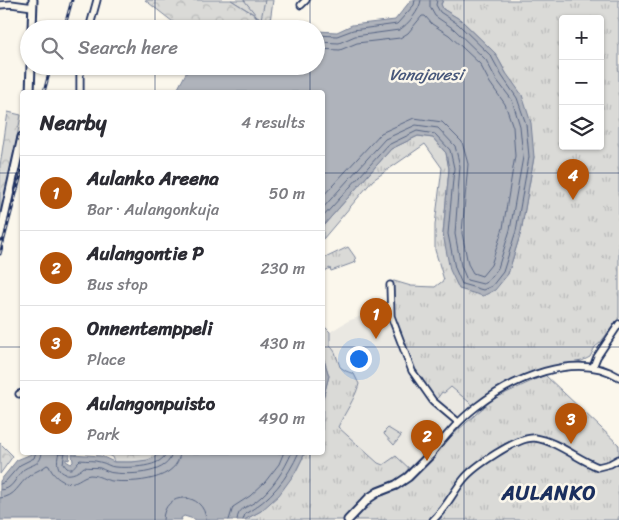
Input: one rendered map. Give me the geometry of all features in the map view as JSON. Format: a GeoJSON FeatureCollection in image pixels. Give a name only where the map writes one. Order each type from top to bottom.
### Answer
{"type":"FeatureCollection","features":[{"type":"Feature","properties":{"kind":"main road"},"geometry":{"type":"LineString","coordinates":[[32,20],[33,4]]}},
{"type":"Feature","properties":{"kind":"main road"},"geometry":{"type":"LineString","coordinates":[[30,90],[31,75]]}},
{"type":"Feature","properties":{"kind":"main road"},"geometry":{"type":"LineString","coordinates":[[0,236],[20,146]]}},
{"type":"Feature","properties":{"kind":"main road"},"geometry":{"type":"LineString","coordinates":[[348,520],[373,495],[396,485],[408,477],[430,454]]}},
{"type":"Feature","properties":{"kind":"street"},"geometry":{"type":"LineString","coordinates":[[91,20],[97,0]]}},
{"type":"Feature","properties":{"kind":"street"},"geometry":{"type":"LineString","coordinates":[[301,5],[306,0]]}},
{"type":"Feature","properties":{"kind":"street"},"geometry":{"type":"LineString","coordinates":[[0,5],[33,4]]}},
{"type":"Feature","properties":{"kind":"street"},"geometry":{"type":"LineString","coordinates":[[80,75],[80,90]]}},
{"type":"Feature","properties":{"kind":"street"},"geometry":{"type":"LineString","coordinates":[[390,284],[391,316],[412,371],[433,401],[458,422]]}},
{"type":"Feature","properties":{"kind":"street"},"geometry":{"type":"LineString","coordinates":[[593,366],[619,324]]}},
{"type":"Feature","properties":{"kind":"street"},"geometry":{"type":"LineString","coordinates":[[430,454],[458,422],[487,399],[530,377],[548,370],[568,366],[593,366],[619,377]]}},
{"type":"Feature","properties":{"kind":"street"},"geometry":{"type":"LineString","coordinates":[[433,520],[447,505],[462,480],[470,472],[509,445],[521,440],[533,438],[544,441],[598,467],[619,459]]}},
{"type":"Feature","properties":{"kind":"shaded area"},"geometry":{"type":"Polygon","coordinates":[[[386,307],[391,316],[396,320],[436,399],[442,392],[451,387],[475,407],[412,471],[383,466],[338,427],[348,406],[356,396],[351,372],[340,367],[335,352],[330,345],[330,332],[348,321],[386,307]]]}},
{"type":"Feature","properties":{"kind":"green space"},"geometry":{"type":"Polygon","coordinates":[[[145,0],[231,0],[261,19],[265,0],[273,0],[270,20],[171,20],[145,0]]]}},
{"type":"Feature","properties":{"kind":"green space"},"geometry":{"type":"Polygon","coordinates":[[[231,0],[265,0],[262,19],[231,0]]]}},
{"type":"Feature","properties":{"kind":"green space"},"geometry":{"type":"Polygon","coordinates":[[[443,0],[619,0],[619,318],[595,347],[590,357],[582,361],[541,369],[527,375],[475,407],[451,387],[444,393],[442,392],[436,400],[413,367],[396,320],[393,318],[391,282],[394,281],[411,286],[435,287],[444,280],[435,250],[435,225],[442,168],[425,144],[373,180],[325,237],[325,224],[391,149],[418,136],[433,138],[446,153],[449,169],[443,234],[508,274],[521,232],[534,157],[506,73],[495,53],[461,20],[443,9],[441,5],[443,0]]]}},
{"type":"Feature","properties":{"kind":"green space"},"geometry":{"type":"Polygon","coordinates":[[[8,112],[20,115],[9,183],[0,220],[0,166],[8,112]]]}},
{"type":"Feature","properties":{"kind":"green space"},"geometry":{"type":"Polygon","coordinates":[[[348,247],[356,262],[331,271],[330,268],[325,271],[325,258],[348,247]]]}},
{"type":"Feature","properties":{"kind":"green space"},"geometry":{"type":"Polygon","coordinates":[[[325,327],[330,332],[330,345],[335,352],[340,367],[354,374],[359,384],[338,427],[378,463],[383,465],[396,456],[412,471],[344,520],[244,520],[261,511],[295,473],[304,455],[325,455],[325,391],[329,376],[325,363],[325,327]]]}},
{"type":"Feature","properties":{"kind":"green space"},"geometry":{"type":"Polygon","coordinates":[[[545,375],[619,445],[619,520],[351,520],[374,498],[409,482],[448,439],[493,399],[545,375]]]}},
{"type":"Feature","properties":{"kind":"green space"},"geometry":{"type":"Polygon","coordinates":[[[388,428],[401,436],[394,445],[384,434],[388,428]]]}},
{"type":"Feature","properties":{"kind":"green space"},"geometry":{"type":"Polygon","coordinates":[[[0,443],[13,456],[0,474],[0,443]]]}},
{"type":"Feature","properties":{"kind":"green space"},"geometry":{"type":"Polygon","coordinates":[[[107,455],[160,455],[140,462],[114,462],[112,457],[107,455]]]}},
{"type":"Feature","properties":{"kind":"water","name":"Vanajavesi"},"geometry":{"type":"Polygon","coordinates":[[[411,0],[443,0],[441,4],[443,9],[461,20],[495,53],[506,73],[522,95],[531,123],[534,157],[521,232],[508,274],[495,290],[483,296],[459,289],[450,270],[443,234],[449,169],[446,153],[433,138],[418,136],[391,149],[325,224],[325,90],[177,90],[185,75],[325,75],[325,31],[337,32],[352,25],[395,20],[411,0]]]}},
{"type":"Feature","properties":{"kind":"water"},"geometry":{"type":"Polygon","coordinates":[[[325,363],[329,376],[325,391],[325,363]]]}},
{"type":"Feature","properties":{"kind":"water"},"geometry":{"type":"Polygon","coordinates":[[[29,455],[70,455],[69,460],[66,459],[66,461],[71,464],[73,462],[72,455],[101,456],[114,462],[132,462],[148,460],[159,455],[304,455],[295,473],[279,495],[261,511],[244,520],[197,520],[184,516],[181,518],[182,520],[0,520],[0,481],[17,460],[29,455]]]}},
{"type":"Feature","properties":{"kind":"waterway"},"geometry":{"type":"LineString","coordinates":[[244,0],[256,15],[256,20]]}},
{"type":"Feature","properties":{"kind":"railway"},"geometry":{"type":"LineString","coordinates":[[66,20],[72,0]]}},
{"type":"Feature","properties":{"kind":"railway"},"geometry":{"type":"LineString","coordinates":[[45,90],[49,75]]}},
{"type":"Feature","properties":{"kind":"railway"},"geometry":{"type":"LineString","coordinates":[[0,254],[20,179]]}},
{"type":"Feature","properties":{"kind":"place","name":"Aulangonpuisto"},"geometry":{"type":"Point","coordinates":[573,200]}},
{"type":"Feature","properties":{"kind":"place","name":"Aulanko Areena"},"geometry":{"type":"Point","coordinates":[376,339]}},
{"type":"Feature","properties":{"kind":"place","name":"Onnentemppeli"},"geometry":{"type":"Point","coordinates":[571,444]}},
{"type":"Feature","properties":{"kind":"place","name":"Aulangontie P"},"geometry":{"type":"Point","coordinates":[427,461]}},
{"type":"Feature","properties":{"kind":"district","name":"AULANKO"},"geometry":{"type":"Point","coordinates":[549,493]}}]}
